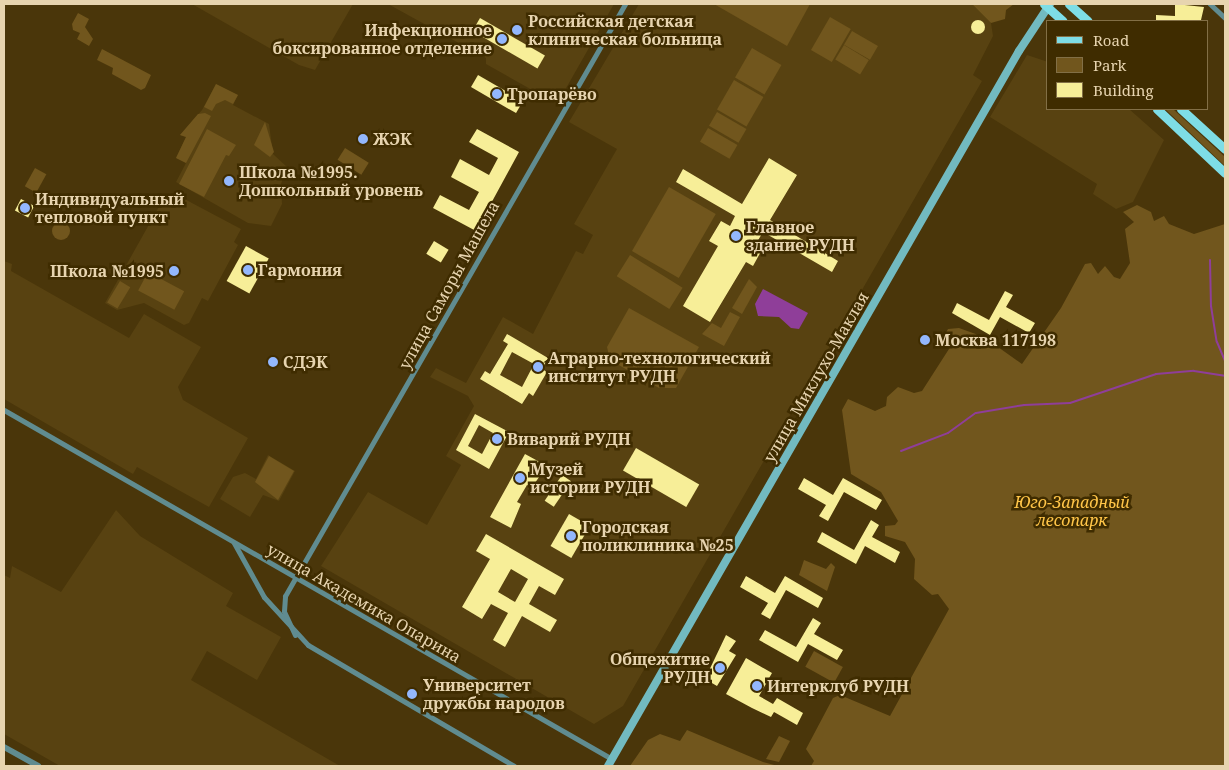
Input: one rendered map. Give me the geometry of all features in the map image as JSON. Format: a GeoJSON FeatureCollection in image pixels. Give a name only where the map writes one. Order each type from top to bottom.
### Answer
{"type":"FeatureCollection","features":[{"type":"Feature","properties":{"kind":"main road"},"geometry":{"type":"LineString","coordinates":[[1069,4],[1087,20]]}},
{"type":"Feature","properties":{"kind":"main road"},"geometry":{"type":"LineString","coordinates":[[1047,5],[1062,20]]}},
{"type":"Feature","properties":{"kind":"main road","name":"улица Миклухо-Маклая"},"geometry":{"type":"LineString","coordinates":[[610,763],[1047,5]]}},
{"type":"Feature","properties":{"kind":"main road"},"geometry":{"type":"LineString","coordinates":[[1158,110],[1225,173]]}},
{"type":"Feature","properties":{"kind":"main road"},"geometry":{"type":"LineString","coordinates":[[1182,110],[1225,150]]}},
{"type":"Feature","properties":{"kind":"street","name":"улица Саморы Машела"},"geometry":{"type":"LineString","coordinates":[[295,635],[283,604],[295,579],[625,4]]}},
{"type":"Feature","properties":{"kind":"street"},"geometry":{"type":"LineString","coordinates":[[1210,4],[1225,18]]}},
{"type":"Feature","properties":{"kind":"street","name":"улица Академика Опарина"},"geometry":{"type":"LineString","coordinates":[[4,410],[610,763]]}},
{"type":"Feature","properties":{"kind":"street","name":"улица Академика Опарина"},"geometry":{"type":"LineString","coordinates":[[234,543],[264,597],[295,635],[514,766]]}},
{"type":"Feature","properties":{"kind":"street"},"geometry":{"type":"LineString","coordinates":[[4,747],[38,766]]}},
{"type":"Feature","properties":{"kind":"shaded area"},"geometry":{"type":"Polygon","coordinates":[[[192,4],[353,4],[315,70],[299,65],[192,4]]]}},
{"type":"Feature","properties":{"kind":"shaded area","name":"Российская детская клиническая больница"},"geometry":{"type":"Polygon","coordinates":[[[388,4],[614,4],[557,104],[486,64],[486,58],[388,4]]]}},
{"type":"Feature","properties":{"kind":"shaded area"},"geometry":{"type":"Polygon","coordinates":[[[639,4],[972,4],[991,23],[993,36],[973,75],[982,81],[623,706],[594,724],[321,566],[368,492],[427,525],[461,465],[446,456],[474,406],[468,396],[430,377],[436,368],[466,383],[503,317],[533,334],[576,251],[583,254],[593,235],[574,224],[617,149],[569,122],[639,4]]]}},
{"type":"Feature","properties":{"kind":"shaded area"},"geometry":{"type":"Polygon","coordinates":[[[1027,55],[1046,61],[1046,110],[1130,110],[1164,140],[1133,202],[1116,209],[1093,194],[1097,184],[990,117],[1027,55]]]}},
{"type":"Feature","properties":{"kind":"shaded area"},"geometry":{"type":"Polygon","coordinates":[[[216,84],[238,95],[233,105],[269,124],[273,154],[287,167],[281,184],[282,204],[271,226],[248,223],[176,182],[186,163],[176,158],[186,137],[180,135],[202,110],[216,84]]]}},
{"type":"Feature","properties":{"kind":"shaded area","name":"Школа №1995"},"geometry":{"type":"Polygon","coordinates":[[[175,194],[241,229],[234,242],[238,245],[208,301],[202,298],[189,323],[184,325],[144,303],[117,310],[105,303],[165,196],[175,194]]]}},
{"type":"Feature","properties":{"kind":"shaded area"},"geometry":{"type":"Polygon","coordinates":[[[4,261],[12,264],[11,271],[129,338],[144,314],[201,347],[178,387],[183,400],[248,438],[209,507],[137,467],[133,474],[4,399],[4,261]]]}},
{"type":"Feature","properties":{"kind":"shaded area"},"geometry":{"type":"Polygon","coordinates":[[[763,289],[808,313],[799,329],[791,328],[779,317],[758,316],[755,304],[763,289]]]}},
{"type":"Feature","properties":{"kind":"shaded area"},"geometry":{"type":"Polygon","coordinates":[[[268,455],[295,471],[279,501],[263,495],[250,517],[220,499],[233,477],[245,473],[256,479],[268,455]]]}},
{"type":"Feature","properties":{"kind":"shaded area"},"geometry":{"type":"Polygon","coordinates":[[[116,510],[140,536],[233,593],[226,606],[281,637],[257,680],[207,651],[191,680],[340,766],[60,766],[4,734],[4,575],[10,578],[12,566],[61,592],[116,510]]]}},
{"type":"Feature","properties":{"kind":"green space"},"geometry":{"type":"Polygon","coordinates":[[[714,4],[810,4],[787,46],[714,4]]]}},
{"type":"Feature","properties":{"kind":"green space"},"geometry":{"type":"Polygon","coordinates":[[[972,4],[1014,4],[1006,10],[1005,19],[991,23],[972,4]]]}},
{"type":"Feature","properties":{"kind":"green space"},"geometry":{"type":"Polygon","coordinates":[[[78,13],[89,19],[85,27],[93,39],[89,46],[77,39],[80,33],[73,30],[72,24],[78,13]]]}},
{"type":"Feature","properties":{"kind":"green space"},"geometry":{"type":"Polygon","coordinates":[[[830,17],[851,29],[832,62],[811,50],[830,17]]]}},
{"type":"Feature","properties":{"kind":"green space"},"geometry":{"type":"Polygon","coordinates":[[[852,31],[878,46],[870,60],[844,45],[852,31]]]}},
{"type":"Feature","properties":{"kind":"green space"},"geometry":{"type":"Polygon","coordinates":[[[844,45],[869,60],[860,75],[835,60],[844,45]]]}},
{"type":"Feature","properties":{"kind":"green space"},"geometry":{"type":"Polygon","coordinates":[[[752,48],[781,65],[764,94],[735,77],[752,48]]]}},
{"type":"Feature","properties":{"kind":"green space"},"geometry":{"type":"Polygon","coordinates":[[[102,49],[151,75],[145,88],[141,90],[112,74],[113,68],[97,60],[102,49]]]}},
{"type":"Feature","properties":{"kind":"green space"},"geometry":{"type":"Polygon","coordinates":[[[734,80],[763,97],[746,126],[717,109],[734,80]]]}},
{"type":"Feature","properties":{"kind":"green space"},"geometry":{"type":"Polygon","coordinates":[[[216,84],[238,95],[233,104],[225,100],[216,104],[212,111],[204,107],[216,84]]]}},
{"type":"Feature","properties":{"kind":"green space"},"geometry":{"type":"Polygon","coordinates":[[[1166,110],[1174,110],[1225,157],[1225,166],[1166,110]]]}},
{"type":"Feature","properties":{"kind":"green space"},"geometry":{"type":"Polygon","coordinates":[[[717,112],[746,129],[738,143],[709,126],[717,112]]]}},
{"type":"Feature","properties":{"kind":"green space"},"geometry":{"type":"Polygon","coordinates":[[[205,113],[211,116],[186,163],[176,158],[186,137],[180,135],[198,114],[205,113]]]}},
{"type":"Feature","properties":{"kind":"green space"},"geometry":{"type":"Polygon","coordinates":[[[265,122],[274,152],[270,157],[254,145],[265,122]]]}},
{"type":"Feature","properties":{"kind":"green space"},"geometry":{"type":"Polygon","coordinates":[[[708,128],[737,145],[729,159],[700,142],[708,128]]]}},
{"type":"Feature","properties":{"kind":"green space"},"geometry":{"type":"Polygon","coordinates":[[[207,129],[236,145],[229,156],[226,155],[204,197],[179,184],[207,129]]]}},
{"type":"Feature","properties":{"kind":"green space"},"geometry":{"type":"Polygon","coordinates":[[[345,148],[369,163],[361,175],[338,160],[345,148]]]}},
{"type":"Feature","properties":{"kind":"green space"},"geometry":{"type":"Polygon","coordinates":[[[35,168],[46,174],[36,193],[25,186],[35,168]]]}},
{"type":"Feature","properties":{"kind":"green space"},"geometry":{"type":"Polygon","coordinates":[[[669,187],[716,214],[679,278],[632,251],[669,187]]]}},
{"type":"Feature","properties":{"kind":"green space","name":"Юго-Западный лесопарк"},"geometry":{"type":"Polygon","coordinates":[[[1137,205],[1151,212],[1154,221],[1164,216],[1169,224],[1194,234],[1225,224],[1225,766],[811,766],[814,761],[806,749],[833,698],[840,695],[890,716],[949,609],[938,594],[932,595],[914,579],[915,559],[905,542],[885,536],[885,526],[895,525],[898,521],[881,492],[851,474],[842,410],[848,399],[875,411],[886,406],[887,397],[898,387],[914,393],[922,391],[956,338],[942,340],[948,329],[959,328],[984,337],[1022,364],[1061,308],[1085,264],[1091,263],[1098,274],[1105,266],[1114,277],[1120,279],[1130,263],[1125,229],[1134,222],[1123,212],[1137,205]]]}},
{"type":"Feature","properties":{"kind":"green space"},"geometry":{"type":"Polygon","coordinates":[[[57,222],[65,222],[70,227],[68,238],[57,240],[52,235],[52,227],[57,222]]]}},
{"type":"Feature","properties":{"kind":"green space"},"geometry":{"type":"Polygon","coordinates":[[[630,255],[683,288],[669,309],[617,276],[630,255]]]}},
{"type":"Feature","properties":{"kind":"green space"},"geometry":{"type":"Polygon","coordinates":[[[148,272],[184,291],[174,310],[138,291],[148,272]]]}},
{"type":"Feature","properties":{"kind":"green space"},"geometry":{"type":"Polygon","coordinates":[[[749,279],[757,287],[742,314],[732,308],[749,279]]]}},
{"type":"Feature","properties":{"kind":"green space"},"geometry":{"type":"Polygon","coordinates":[[[120,281],[130,287],[117,309],[107,302],[120,281]]]}},
{"type":"Feature","properties":{"kind":"green space"},"geometry":{"type":"Polygon","coordinates":[[[629,308],[699,347],[676,388],[659,388],[610,360],[607,347],[629,308]]]}},
{"type":"Feature","properties":{"kind":"green space"},"geometry":{"type":"Polygon","coordinates":[[[730,312],[740,317],[724,346],[702,334],[712,323],[721,328],[730,312]]]}},
{"type":"Feature","properties":{"kind":"green space"},"geometry":{"type":"Polygon","coordinates":[[[269,456],[294,471],[278,500],[255,482],[269,456]]]}},
{"type":"Feature","properties":{"kind":"green space"},"geometry":{"type":"Polygon","coordinates":[[[804,560],[826,569],[831,563],[835,567],[827,591],[799,575],[804,560]]]}},
{"type":"Feature","properties":{"kind":"green space"},"geometry":{"type":"Polygon","coordinates":[[[814,651],[843,667],[834,683],[805,667],[814,651]]]}},
{"type":"Feature","properties":{"kind":"green space"},"geometry":{"type":"Polygon","coordinates":[[[687,730],[763,762],[778,766],[630,766],[648,740],[660,734],[680,741],[687,730]]]}},
{"type":"Feature","properties":{"kind":"green space"},"geometry":{"type":"Polygon","coordinates":[[[779,736],[790,741],[779,762],[766,759],[779,736]]]}},
{"type":"Feature","properties":{"kind":"building"},"geometry":{"type":"Polygon","coordinates":[[[1175,4],[1204,7],[1201,20],[1156,20],[1156,15],[1175,16],[1175,4]]]}},
{"type":"Feature","properties":{"kind":"building","name":"Инфекционное боксированное отделение"},"geometry":{"type":"Polygon","coordinates":[[[480,18],[545,55],[537,68],[472,31],[480,18]]]}},
{"type":"Feature","properties":{"kind":"building"},"geometry":{"type":"Polygon","coordinates":[[[978,20],[983,22],[985,27],[983,32],[978,34],[973,32],[971,27],[973,22],[978,20]]]}},
{"type":"Feature","properties":{"kind":"building","name":"Тропарёво"},"geometry":{"type":"Polygon","coordinates":[[[478,75],[523,101],[516,113],[471,87],[478,75]]]}},
{"type":"Feature","properties":{"kind":"building"},"geometry":{"type":"Polygon","coordinates":[[[477,129],[519,152],[476,231],[433,208],[440,195],[469,210],[479,192],[451,177],[460,159],[489,175],[498,158],[469,142],[477,129]]]}},
{"type":"Feature","properties":{"kind":"building","name":"Главное здание РУДН"},"geometry":{"type":"Polygon","coordinates":[[[769,158],[797,175],[770,220],[838,261],[832,272],[763,232],[757,242],[764,246],[753,266],[746,262],[710,322],[683,306],[718,246],[709,241],[721,221],[730,226],[735,216],[676,182],[683,169],[742,204],[769,158]]]}},
{"type":"Feature","properties":{"kind":"building","name":"Индивидуальный тепловой пункт"},"geometry":{"type":"Polygon","coordinates":[[[21,199],[34,206],[28,218],[15,210],[21,199]]]}},
{"type":"Feature","properties":{"kind":"building"},"geometry":{"type":"Polygon","coordinates":[[[434,241],[449,250],[441,263],[426,254],[434,241]]]}},
{"type":"Feature","properties":{"kind":"building","name":"Гармония"},"geometry":{"type":"Polygon","coordinates":[[[246,246],[269,259],[249,294],[227,281],[246,246]]]}},
{"type":"Feature","properties":{"kind":"building"},"geometry":{"type":"Polygon","coordinates":[[[1005,291],[1013,295],[1006,307],[1035,323],[1029,333],[1000,317],[990,335],[952,313],[957,303],[989,320],[1005,291]]]}},
{"type":"Feature","properties":{"kind":"building","name":"Аграрно-технологический институт РУДН"},"geometry":{"type":"Polygon","coordinates":[[[507,334],[548,358],[542,369],[547,372],[533,396],[529,393],[522,404],[480,379],[485,371],[490,374],[508,344],[503,341],[507,334]],[[512,352],[500,375],[522,387],[534,364],[512,352]]]}},
{"type":"Feature","properties":{"kind":"building","name":"Виварий РУДН"},"geometry":{"type":"Polygon","coordinates":[[[475,414],[509,432],[489,469],[456,450],[475,414]],[[479,425],[468,446],[482,454],[493,433],[479,425]]]}},
{"type":"Feature","properties":{"kind":"building"},"geometry":{"type":"Polygon","coordinates":[[[636,448],[699,484],[686,507],[623,471],[636,448]]]}},
{"type":"Feature","properties":{"kind":"building"},"geometry":{"type":"Polygon","coordinates":[[[525,454],[547,466],[532,487],[527,485],[517,502],[521,504],[511,528],[490,517],[525,454]]]}},
{"type":"Feature","properties":{"kind":"building"},"geometry":{"type":"Polygon","coordinates":[[[562,475],[571,481],[554,507],[545,501],[562,475]]]}},
{"type":"Feature","properties":{"kind":"building"},"geometry":{"type":"Polygon","coordinates":[[[804,478],[833,495],[843,478],[882,500],[876,510],[844,492],[828,521],[819,516],[826,505],[798,489],[804,478]]]}},
{"type":"Feature","properties":{"kind":"building","name":"Городская поликлиника №25"},"geometry":{"type":"Polygon","coordinates":[[[569,514],[590,526],[571,558],[550,546],[569,514]]]}},
{"type":"Feature","properties":{"kind":"building"},"geometry":{"type":"Polygon","coordinates":[[[871,520],[879,525],[872,537],[900,552],[895,563],[865,546],[856,564],[817,542],[822,532],[854,550],[871,520]]]}},
{"type":"Feature","properties":{"kind":"building"},"geometry":{"type":"Polygon","coordinates":[[[486,534],[564,579],[555,595],[539,586],[529,604],[557,620],[550,632],[522,616],[505,647],[493,640],[508,613],[491,604],[482,619],[462,607],[490,559],[476,551],[486,534]],[[511,569],[498,592],[515,602],[528,579],[511,569]]]}},
{"type":"Feature","properties":{"kind":"building"},"geometry":{"type":"Polygon","coordinates":[[[746,576],[775,593],[785,576],[823,598],[818,608],[786,590],[770,619],[761,614],[768,603],[740,587],[746,576]]]}},
{"type":"Feature","properties":{"kind":"building"},"geometry":{"type":"Polygon","coordinates":[[[813,618],[821,623],[814,634],[843,650],[837,660],[808,644],[798,662],[759,640],[765,630],[796,647],[813,618]]]}},
{"type":"Feature","properties":{"kind":"building","name":"Общежитие РУДН"},"geometry":{"type":"Polygon","coordinates":[[[726,635],[736,641],[729,651],[736,655],[717,686],[705,679],[726,635]]]}},
{"type":"Feature","properties":{"kind":"building"},"geometry":{"type":"Polygon","coordinates":[[[746,658],[772,673],[759,696],[773,704],[777,698],[803,713],[797,725],[774,712],[771,717],[726,694],[746,658]]]}},
{"type":"Feature","properties":{"kind":"waterway"},"geometry":{"type":"LineString","coordinates":[[1210,260],[1211,306],[1217,342],[1225,361]]}},
{"type":"Feature","properties":{"kind":"waterway"},"geometry":{"type":"LineString","coordinates":[[901,451],[948,433],[976,413],[1024,405],[1070,403],[1156,374],[1194,371],[1225,376]]}},
{"type":"Feature","properties":{"kind":"place","name":"Российская детская клиническая больница"},"geometry":{"type":"Point","coordinates":[517,30]}},
{"type":"Feature","properties":{"kind":"place","name":"Инфекционное боксированное отделение"},"geometry":{"type":"Point","coordinates":[502,39]}},
{"type":"Feature","properties":{"kind":"place","name":"Тропарёво"},"geometry":{"type":"Point","coordinates":[497,94]}},
{"type":"Feature","properties":{"kind":"place","name":"ЖЭК"},"geometry":{"type":"Point","coordinates":[363,139]}},
{"type":"Feature","properties":{"kind":"place","name":"Школа №1995. Дошкольный уровень"},"geometry":{"type":"Point","coordinates":[229,181]}},
{"type":"Feature","properties":{"kind":"place","name":"Индивидуальный тепловой пункт"},"geometry":{"type":"Point","coordinates":[25,208]}},
{"type":"Feature","properties":{"kind":"place","name":"Главное здание РУДН"},"geometry":{"type":"Point","coordinates":[736,236]}},
{"type":"Feature","properties":{"kind":"place","name":"Гармония"},"geometry":{"type":"Point","coordinates":[248,270]}},
{"type":"Feature","properties":{"kind":"place","name":"Школа №1995"},"geometry":{"type":"Point","coordinates":[174,271]}},
{"type":"Feature","properties":{"kind":"place","name":"Москва 117198"},"geometry":{"type":"Point","coordinates":[925,340]}},
{"type":"Feature","properties":{"kind":"place","name":"СДЭК"},"geometry":{"type":"Point","coordinates":[273,362]}},
{"type":"Feature","properties":{"kind":"place","name":"Аграрно-технологический институт РУДН"},"geometry":{"type":"Point","coordinates":[538,367]}},
{"type":"Feature","properties":{"kind":"place","name":"Виварий РУДН"},"geometry":{"type":"Point","coordinates":[497,439]}},
{"type":"Feature","properties":{"kind":"place","name":"Музей истории РУДН"},"geometry":{"type":"Point","coordinates":[520,478]}},
{"type":"Feature","properties":{"kind":"place","name":"Городская поликлиника №25"},"geometry":{"type":"Point","coordinates":[571,536]}},
{"type":"Feature","properties":{"kind":"place","name":"Общежитие РУДН"},"geometry":{"type":"Point","coordinates":[720,668]}},
{"type":"Feature","properties":{"kind":"place","name":"Интерклуб РУДН"},"geometry":{"type":"Point","coordinates":[757,686]}},
{"type":"Feature","properties":{"kind":"place","name":"Университет дружбы народов"},"geometry":{"type":"Point","coordinates":[412,694]}}]}
